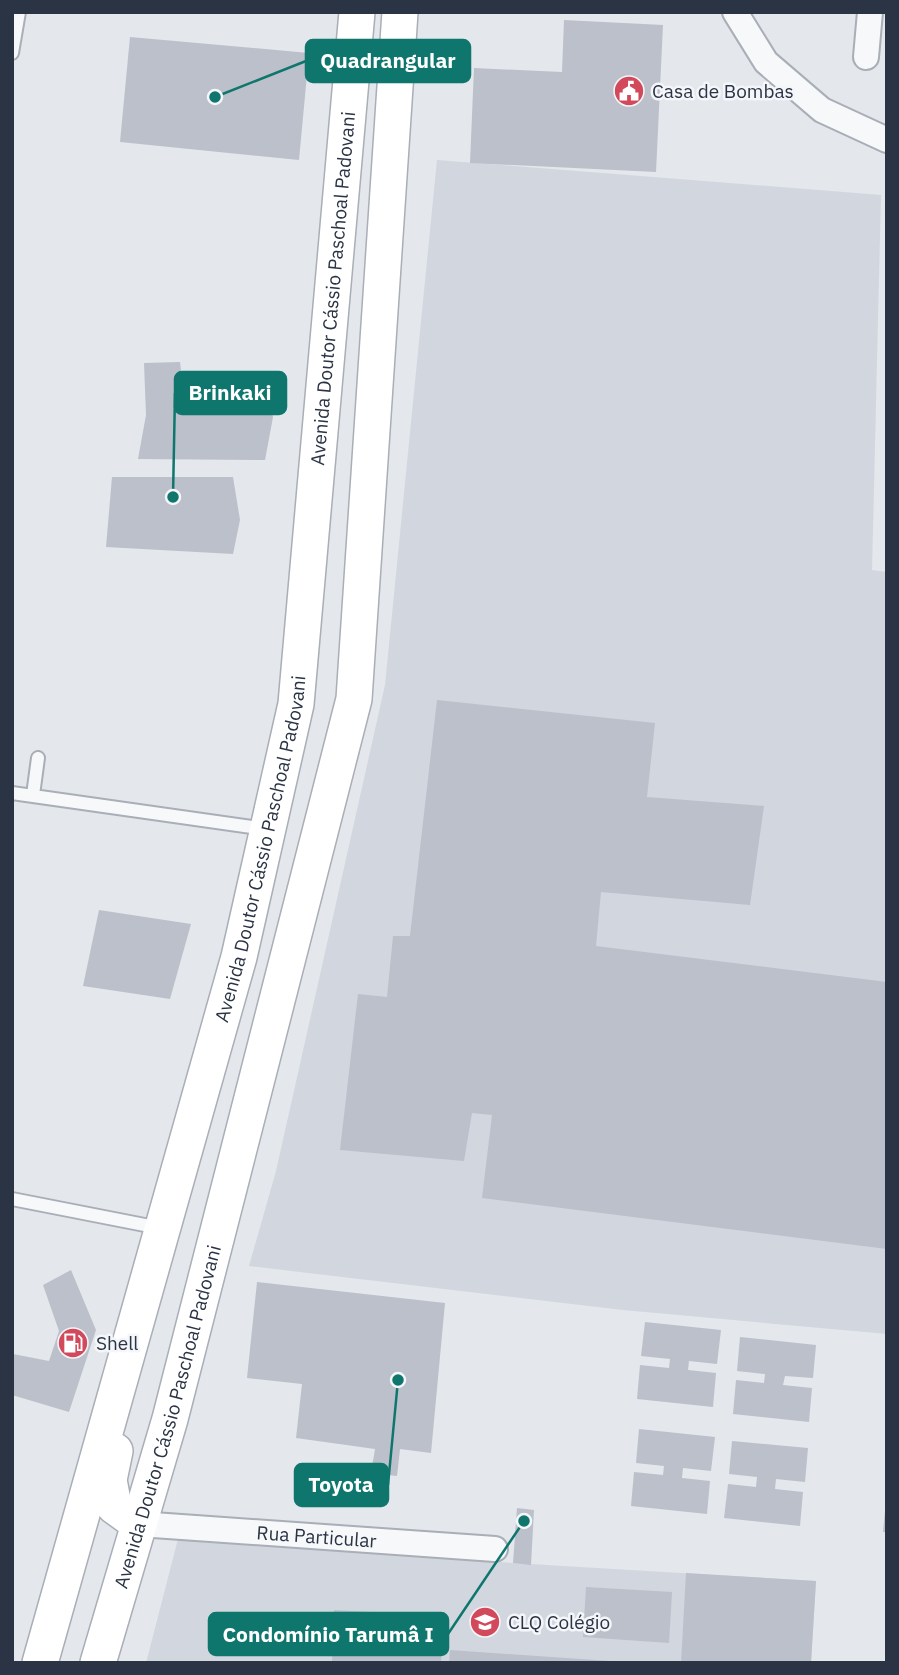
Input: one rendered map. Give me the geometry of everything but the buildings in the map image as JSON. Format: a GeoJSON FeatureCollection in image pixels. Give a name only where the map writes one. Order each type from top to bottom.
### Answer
{"type":"FeatureCollection","features":[{"type":"Feature","properties":{"kind":"main road","name":"Avenida Doutor Cássio Paschoal Padovani"},"geometry":{"type":"LineString","coordinates":[[40,1663],[239,957],[270,830],[296,704],[351,103],[356,12]]}},
{"type":"Feature","properties":{"kind":"main road","name":"Avenida Doutor Cássio Paschoal Padovani"},"geometry":{"type":"LineString","coordinates":[[99,1663],[170,1419],[354,699],[400,12]]}},
{"type":"Feature","properties":{"kind":"main road"},"geometry":{"type":"LineString","coordinates":[[239,957],[250,958],[261,969],[264,985],[245,1052],[255,1084]]}},
{"type":"Feature","properties":{"kind":"main road"},"geometry":{"type":"LineString","coordinates":[[111,1412],[119,1430],[109,1480],[114,1506],[139,1524]]}},
{"type":"Feature","properties":{"kind":"street"},"geometry":{"type":"LineString","coordinates":[[735,12],[766,62],[822,110],[887,140]]}},
{"type":"Feature","properties":{"kind":"street"},"geometry":{"type":"LineString","coordinates":[[866,57],[870,12]]}},
{"type":"Feature","properties":{"kind":"street","name":"Rua Particular"},"geometry":{"type":"LineString","coordinates":[[139,1524],[495,1549]]}},
{"type":"Feature","properties":{"kind":"lane"},"geometry":{"type":"LineString","coordinates":[[12,53],[19,12]]}},
{"type":"Feature","properties":{"kind":"lane"},"geometry":{"type":"LineString","coordinates":[[33,795],[38,758]]}},
{"type":"Feature","properties":{"kind":"lane"},"geometry":{"type":"LineString","coordinates":[[12,793],[270,830]]}},
{"type":"Feature","properties":{"kind":"lane"},"geometry":{"type":"LineString","coordinates":[[12,1199],[164,1228]]}},
{"type":"Feature","properties":{"kind":"shaded area"},"geometry":{"type":"Polygon","coordinates":[[[437,160],[881,195],[872,570],[887,572],[887,1334],[623,1310],[249,1266],[276,1171],[385,685],[437,160]]]}},
{"type":"Feature","properties":{"kind":"shaded area","name":"CLQ Colégio"},"geometry":{"type":"Polygon","coordinates":[[[178,1539],[816,1581],[811,1663],[146,1663],[178,1539]]]}},
{"type":"Feature","properties":{"kind":"place","name":"Casa de Bombas"},"geometry":{"type":"Point","coordinates":[629,91]}},
{"type":"Feature","properties":{"kind":"place","name":"Quadrangular"},"geometry":{"type":"Point","coordinates":[215,97]}},
{"type":"Feature","properties":{"kind":"place","name":"Brinkaki"},"geometry":{"type":"Point","coordinates":[173,497]}},
{"type":"Feature","properties":{"kind":"place","name":"Shell"},"geometry":{"type":"Point","coordinates":[73,1343]}},
{"type":"Feature","properties":{"kind":"place","name":"Toyota"},"geometry":{"type":"Point","coordinates":[398,1380]}},
{"type":"Feature","properties":{"kind":"place","name":"Condomínio Tarumâ I"},"geometry":{"type":"Point","coordinates":[524,1521]}},
{"type":"Feature","properties":{"kind":"place","name":"CLQ Colégio"},"geometry":{"type":"Point","coordinates":[485,1622]}}]}
